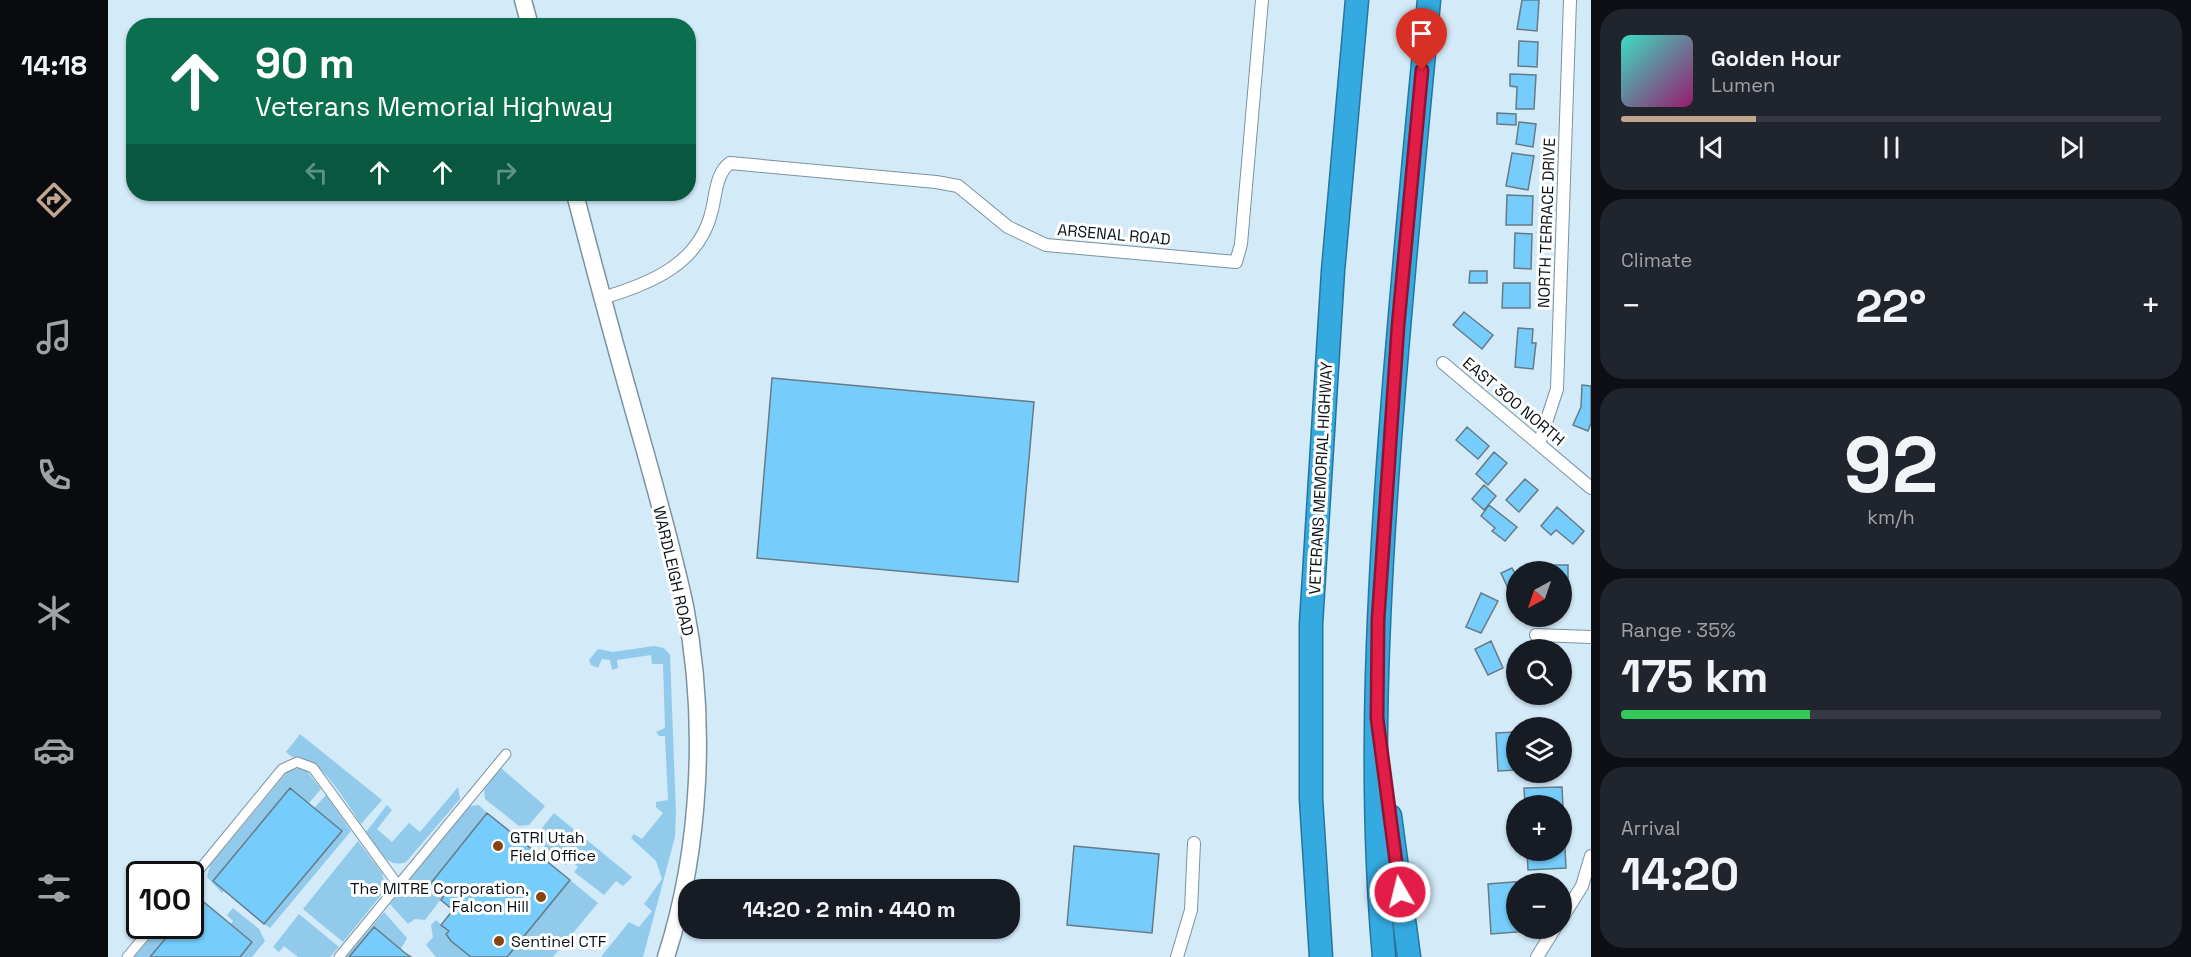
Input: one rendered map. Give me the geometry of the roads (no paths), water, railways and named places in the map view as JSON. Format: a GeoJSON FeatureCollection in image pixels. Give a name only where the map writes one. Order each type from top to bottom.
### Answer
{"type":"FeatureCollection","features":[{"type":"Feature","properties":{"kind":"highway","name":"VETERANS MEMORIAL HIGHWAY"},"geometry":{"type":"LineString","coordinates":[[1321,957],[1311,799],[1311,624],[1333,271],[1357,0]]}},
{"type":"Feature","properties":{"kind":"highway"},"geometry":{"type":"LineString","coordinates":[[1384,957],[1379,896],[1378,620],[1398,326],[1429,0]]}},
{"type":"Feature","properties":{"kind":"highway"},"geometry":{"type":"LineString","coordinates":[[1377,718],[1409,957]]}},
{"type":"Feature","properties":{"kind":"highway"},"geometry":{"type":"LineString","coordinates":[[1313,957],[1315,888]]}},
{"type":"Feature","properties":{"kind":"main road"},"geometry":{"type":"LineString","coordinates":[[523,0],[528,18]]}},
{"type":"Feature","properties":{"kind":"main road","name":"WARDLEIGH ROAD"},"geometry":{"type":"LineString","coordinates":[[576,201],[673,556],[692,651],[697,754],[695,829],[688,878],[666,957]]}},
{"type":"Feature","properties":{"kind":"street","name":"ARSENAL ROAD"},"geometry":{"type":"LineString","coordinates":[[602,298],[637,288],[661,277],[695,247],[710,220],[720,174],[729,163],[958,186],[1008,227],[1046,245],[1236,262],[1240,244],[1262,0]]}},
{"type":"Feature","properties":{"kind":"street","name":"NORTH TERRACE DRIVE"},"geometry":{"type":"LineString","coordinates":[[1539,444],[1557,388],[1569,0]]}},
{"type":"Feature","properties":{"kind":"street","name":"EAST 300 NORTH"},"geometry":{"type":"LineString","coordinates":[[1443,363],[1591,488]]}},
{"type":"Feature","properties":{"kind":"street"},"geometry":{"type":"LineString","coordinates":[[1536,635],[1591,637]]}},
{"type":"Feature","properties":{"kind":"street"},"geometry":{"type":"LineString","coordinates":[[339,957],[506,754]]}},
{"type":"Feature","properties":{"kind":"street"},"geometry":{"type":"LineString","coordinates":[[204,864],[282,769],[297,762],[313,768],[399,885]]}},
{"type":"Feature","properties":{"kind":"street"},"geometry":{"type":"LineString","coordinates":[[1177,957],[1191,910],[1194,843]]}},
{"type":"Feature","properties":{"kind":"street"},"geometry":{"type":"LineString","coordinates":[[1572,902],[1582,886],[1591,856]]}},
{"type":"Feature","properties":{"kind":"street"},"geometry":{"type":"LineString","coordinates":[[127,957],[142,939]]}},
{"type":"Feature","properties":{"kind":"street"},"geometry":{"type":"LineString","coordinates":[[1537,957],[1548,939]]}},
{"type":"Feature","properties":{"kind":"place","name":"GTRI Utah Field Office"},"geometry":{"type":"Point","coordinates":[498,846]}},
{"type":"Feature","properties":{"kind":"place","name":"The MITRE Corporation, Falcon Hill"},"geometry":{"type":"Point","coordinates":[541,897]}},
{"type":"Feature","properties":{"kind":"place","name":"Sentinel CTF"},"geometry":{"type":"Point","coordinates":[499,941]}}]}
